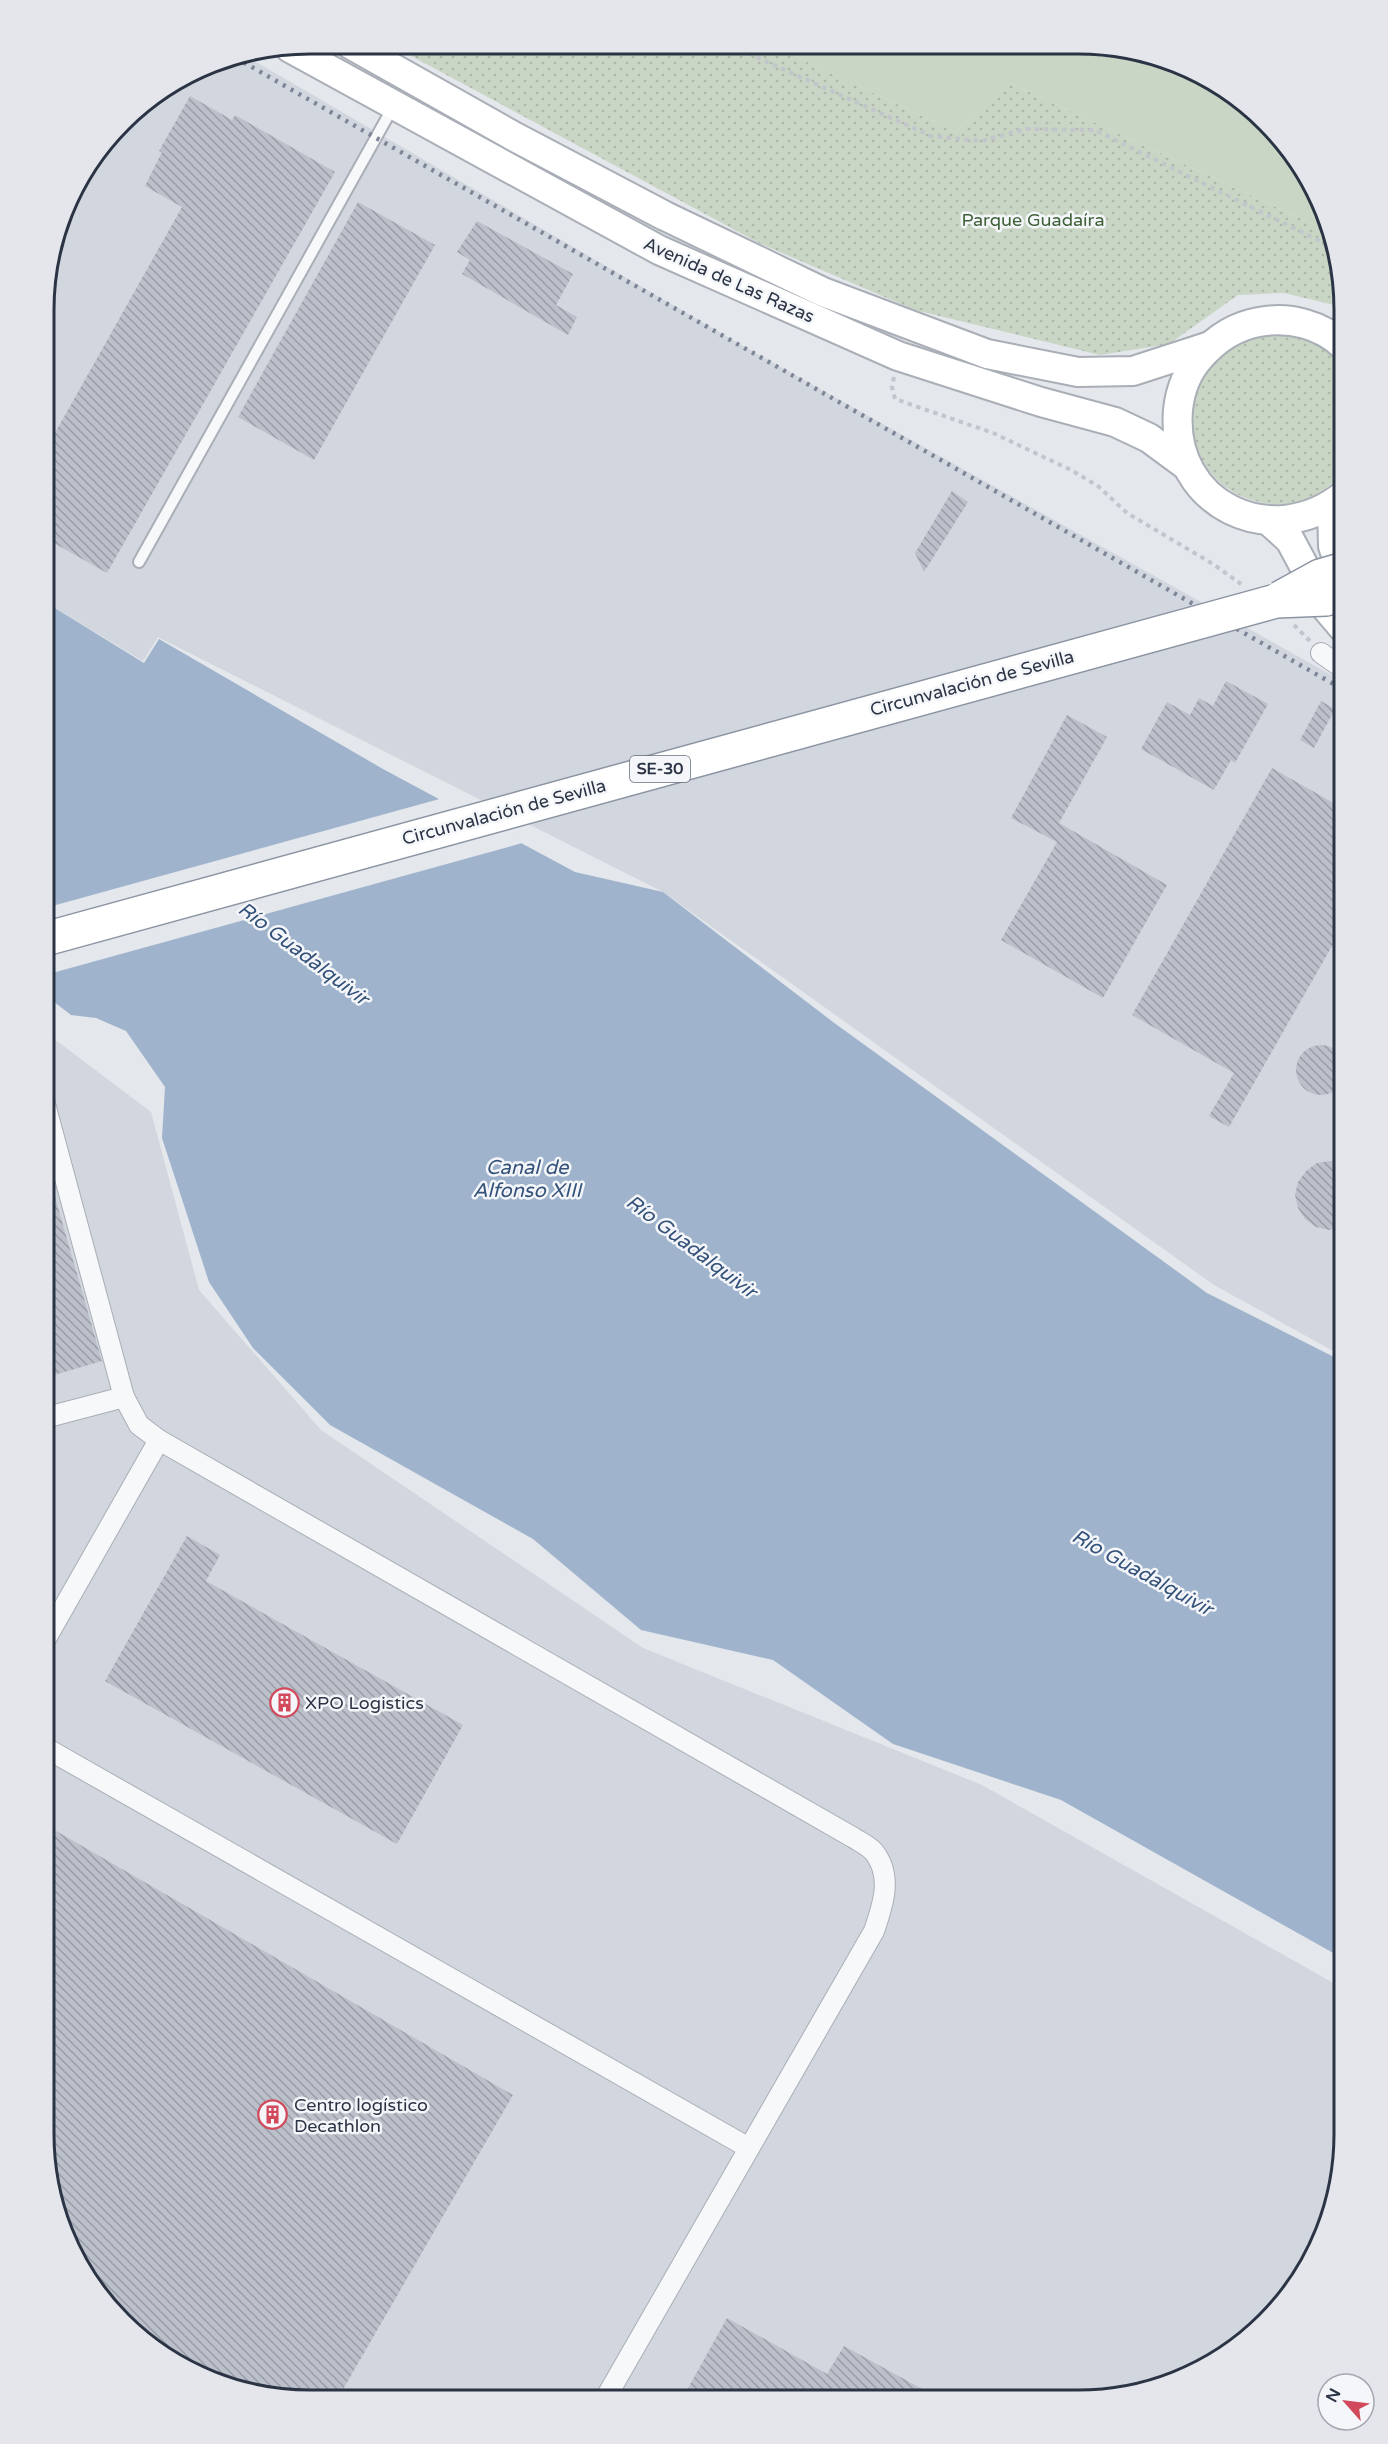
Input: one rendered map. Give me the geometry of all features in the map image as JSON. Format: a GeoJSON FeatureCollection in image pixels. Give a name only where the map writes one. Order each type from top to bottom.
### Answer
{"type":"FeatureCollection","features":[{"type":"Feature","properties":{"kind":"highway","name":"Circunvalación de Sevilla"},"geometry":{"type":"LineString","coordinates":[[1272,604],[1320,576],[1334,572]]}},
{"type":"Feature","properties":{"kind":"highway","name":"Circunvalación de Sevilla"},"geometry":{"type":"LineString","coordinates":[[54,937],[1272,604],[1334,597]]}},
{"type":"Feature","properties":{"kind":"main road","name":"Avenida de Las Razas"},"geometry":{"type":"LineString","coordinates":[[302,54],[659,250],[898,356],[1041,402],[1115,422],[1149,438],[1187,466]]}},
{"type":"Feature","properties":{"kind":"main road","name":"Avenida de Las Razas"},"geometry":{"type":"LineString","coordinates":[[368,54],[515,137],[665,216],[823,292],[987,354],[1078,372],[1134,371],[1210,346]]}},
{"type":"Feature","properties":{"kind":"main road"},"geometry":{"type":"LineString","coordinates":[[1334,338],[1312,326],[1282,320],[1259,322],[1236,329],[1210,346],[1196,362],[1185,381],[1179,402],[1178,435],[1187,466],[1196,481],[1221,504],[1244,516],[1269,521],[1302,518],[1334,502]]}},
{"type":"Feature","properties":{"kind":"main road"},"geometry":{"type":"LineString","coordinates":[[1269,521],[1290,540],[1327,609],[1334,617]]}},
{"type":"Feature","properties":{"kind":"street"},"geometry":{"type":"LineString","coordinates":[[1321,652],[1334,662]]}},
{"type":"Feature","properties":{"kind":"street"},"geometry":{"type":"LineString","coordinates":[[54,1137],[124,1397],[139,1425],[159,1440],[854,1838],[873,1851],[885,1873],[885,1900],[874,1931],[610,2390]]}},
{"type":"Feature","properties":{"kind":"street"},"geometry":{"type":"LineString","coordinates":[[54,1415],[124,1397]]}},
{"type":"Feature","properties":{"kind":"street"},"geometry":{"type":"LineString","coordinates":[[54,1624],[159,1440]]}},
{"type":"Feature","properties":{"kind":"street"},"geometry":{"type":"LineString","coordinates":[[54,1753],[749,2148]]}},
{"type":"Feature","properties":{"kind":"lane"},"geometry":{"type":"LineString","coordinates":[[139,562],[394,106]]}},
{"type":"Feature","properties":{"kind":"path"},"geometry":{"type":"LineString","coordinates":[[750,54],[931,136],[982,141],[1025,129],[1095,130],[1325,243]]}},
{"type":"Feature","properties":{"kind":"path"},"geometry":{"type":"LineString","coordinates":[[898,356],[892,387],[895,399],[993,433],[1071,470],[1098,486],[1127,513],[1214,564],[1272,604],[1321,652]]}},
{"type":"Feature","properties":{"kind":"shaded area"},"geometry":{"type":"Polygon","coordinates":[[[254,61],[743,346],[1334,676],[1334,1351],[1214,1285],[663,892],[158,637],[143,661],[54,607],[54,310],[59,260],[73,212],[88,182],[107,154],[129,129],[154,107],[182,88],[212,73],[254,61]]]}},
{"type":"Feature","properties":{"kind":"shaded area"},"geometry":{"type":"Polygon","coordinates":[[[54,1039],[151,1112],[199,1290],[321,1430],[643,1648],[982,1785],[1334,1983],[1332,2167],[1315,2232],[1300,2262],[1281,2290],[1259,2315],[1220,2347],[1176,2371],[1144,2381],[1111,2388],[1078,2390],[310,2390],[260,2385],[212,2371],[182,2356],[154,2337],[118,2303],[88,2262],[73,2232],[56,2167],[54,2134],[54,1039]]]}},
{"type":"Feature","properties":{"kind":"green space","name":"Parque Guadaíra"},"geometry":{"type":"Polygon","coordinates":[[[408,54],[791,54],[956,132],[1010,83],[1320,227],[1329,260],[1334,305],[1284,293],[1238,295],[1169,344],[1100,355],[915,310],[761,244],[408,54]]]}},
{"type":"Feature","properties":{"kind":"green space"},"geometry":{"type":"Polygon","coordinates":[[[791,54],[1078,54],[1128,59],[1176,73],[1220,97],[1259,129],[1281,154],[1300,182],[1320,227],[1010,83],[956,132],[791,54]]]}},
{"type":"Feature","properties":{"kind":"green space"},"geometry":{"type":"Polygon","coordinates":[[[1271,333],[1312,341],[1334,355],[1334,481],[1312,496],[1293,503],[1272,504],[1238,495],[1213,476],[1198,451],[1193,422],[1197,393],[1212,366],[1236,345],[1271,333]]]}},
{"type":"Feature","properties":{"kind":"water","name":"Canal de Alfonso XIII"},"geometry":{"type":"Polygon","coordinates":[[[54,608],[144,663],[159,639],[383,769],[575,872],[663,892],[833,1022],[1207,1293],[1334,1357],[1334,1953],[1061,1800],[893,1744],[773,1660],[641,1630],[533,1539],[330,1425],[253,1348],[209,1282],[162,1138],[165,1087],[126,1031],[96,1018],[71,1015],[54,1002],[54,608]]]}},
{"type":"Feature","properties":{"kind":"pier"},"geometry":{"type":"Polygon","coordinates":[[[443,798],[526,842],[54,973],[54,906],[443,798]]]}},
{"type":"Feature","properties":{"kind":"building"},"geometry":{"type":"Polygon","coordinates":[[[190,96],[232,120],[235,115],[335,172],[107,573],[54,543],[54,435],[182,207],[145,186],[162,152],[159,151],[190,96]]]}},
{"type":"Feature","properties":{"kind":"building"},"geometry":{"type":"Polygon","coordinates":[[[358,202],[435,245],[314,460],[238,417],[358,202]]]}},
{"type":"Feature","properties":{"kind":"building"},"geometry":{"type":"Polygon","coordinates":[[[477,221],[573,274],[556,305],[577,317],[568,335],[462,274],[470,260],[457,252],[477,221]]]}},
{"type":"Feature","properties":{"kind":"building"},"geometry":{"type":"Polygon","coordinates":[[[952,491],[968,502],[924,572],[915,553],[952,491]]]}},
{"type":"Feature","properties":{"kind":"building"},"geometry":{"type":"Polygon","coordinates":[[[1226,681],[1268,704],[1235,763],[1231,760],[1214,790],[1141,749],[1167,702],[1190,715],[1199,698],[1213,706],[1226,681]]]}},
{"type":"Feature","properties":{"kind":"building"},"geometry":{"type":"Polygon","coordinates":[[[1321,701],[1334,708],[1314,748],[1300,740],[1321,701]]]}},
{"type":"Feature","properties":{"kind":"building"},"geometry":{"type":"Polygon","coordinates":[[[1067,715],[1107,737],[1059,823],[1167,885],[1103,998],[1001,940],[1057,842],[1011,818],[1067,715]]]}},
{"type":"Feature","properties":{"kind":"building"},"geometry":{"type":"Polygon","coordinates":[[[1272,768],[1334,803],[1334,943],[1229,1127],[1209,1116],[1234,1073],[1132,1015],[1272,768]]]}},
{"type":"Feature","properties":{"kind":"building"},"geometry":{"type":"Polygon","coordinates":[[[1316,1045],[1334,1048],[1334,1092],[1326,1095],[1316,1095],[1307,1091],[1300,1084],[1296,1075],[1296,1065],[1300,1056],[1307,1049],[1316,1045]]]}},
{"type":"Feature","properties":{"kind":"building"},"geometry":{"type":"Polygon","coordinates":[[[1334,1162],[1334,1229],[1316,1227],[1305,1219],[1298,1208],[1295,1195],[1298,1182],[1306,1171],[1317,1163],[1334,1162]]]}},
{"type":"Feature","properties":{"kind":"building"},"geometry":{"type":"Polygon","coordinates":[[[54,1193],[102,1361],[54,1375],[54,1193]]]}},
{"type":"Feature","properties":{"kind":"building","name":"XPO Logistics"},"geometry":{"type":"Polygon","coordinates":[[[187,1536],[220,1555],[206,1581],[463,1725],[397,1844],[105,1681],[187,1536]]]}},
{"type":"Feature","properties":{"kind":"building","name":"Centro logístico Decathlon"},"geometry":{"type":"Polygon","coordinates":[[[54,1830],[513,2095],[343,2390],[293,2389],[260,2385],[212,2371],[182,2356],[141,2326],[107,2290],[88,2262],[73,2232],[59,2184],[54,2134],[54,1830]]]}},
{"type":"Feature","properties":{"kind":"building"},"geometry":{"type":"Polygon","coordinates":[[[727,2318],[827,2374],[844,2346],[924,2390],[687,2390],[727,2318]]]}},
{"type":"Feature","properties":{"kind":"railway"},"geometry":{"type":"LineString","coordinates":[[245,63],[1334,684]]}},
{"type":"Feature","properties":{"kind":"place","name":"XPO Logistics"},"geometry":{"type":"Point","coordinates":[284,1703]}},
{"type":"Feature","properties":{"kind":"place","name":"Centro logístico Decathlon"},"geometry":{"type":"Point","coordinates":[273,2115]}},
{"type":"Feature","properties":{"kind":"water label","name":"Río Guadalquivir"},"geometry":{"type":"Point","coordinates":[303,954]}},
{"type":"Feature","properties":{"kind":"water label","name":"Río Guadalquivir"},"geometry":{"type":"Point","coordinates":[691,1247]}},
{"type":"Feature","properties":{"kind":"water label","name":"Río Guadalquivir"},"geometry":{"type":"Point","coordinates":[1142,1573]}}]}
